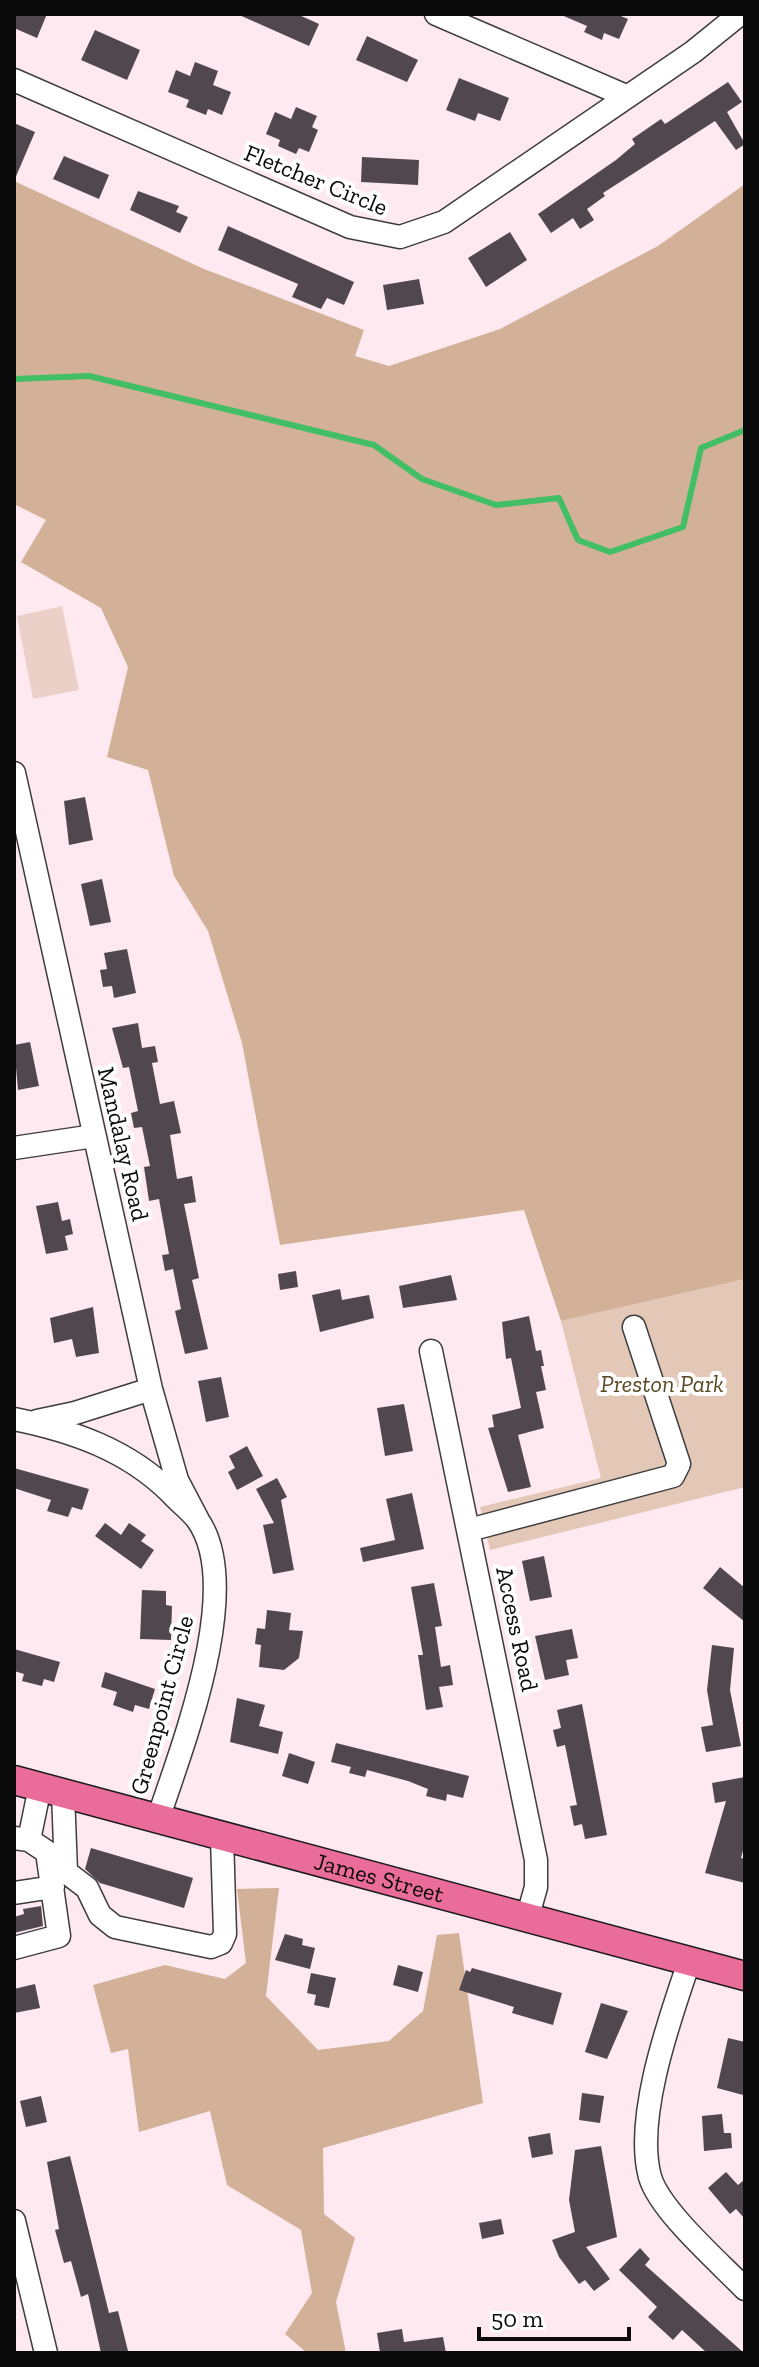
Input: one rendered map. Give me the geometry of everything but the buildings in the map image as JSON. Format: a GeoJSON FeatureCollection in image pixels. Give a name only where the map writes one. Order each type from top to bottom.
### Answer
{"type":"FeatureCollection","features":[{"type":"Feature","properties":{"kind":"main road","name":"James Street"},"geometry":{"type":"LineString","coordinates":[[39,1787],[745,1976]]}},
{"type":"Feature","properties":{"kind":"street"},"geometry":{"type":"LineString","coordinates":[[436,14],[626,96]]}},
{"type":"Feature","properties":{"kind":"street","name":"Fletcher Circle"},"geometry":{"type":"LineString","coordinates":[[14,80],[350,227],[389,237],[417,233],[444,222],[713,37],[740,14]]}},
{"type":"Feature","properties":{"kind":"street","name":"Mandalay Road"},"geometry":{"type":"LineString","coordinates":[[14,773],[151,1389],[177,1480],[198,1520]]}},
{"type":"Feature","properties":{"kind":"street"},"geometry":{"type":"LineString","coordinates":[[14,1148],[94,1136]]}},
{"type":"Feature","properties":{"kind":"street"},"geometry":{"type":"LineString","coordinates":[[469,1530],[673,1476],[679,1464],[634,1327]]}},
{"type":"Feature","properties":{"kind":"street","name":"Access Road"},"geometry":{"type":"LineString","coordinates":[[431,1351],[536,1860],[536,1887],[527,1919]]}},
{"type":"Feature","properties":{"kind":"street","name":"Greenpoint Circle"},"geometry":{"type":"LineString","coordinates":[[20,1420],[75,1413],[151,1389]]}},
{"type":"Feature","properties":{"kind":"street","name":"Greenpoint Circle"},"geometry":{"type":"LineString","coordinates":[[20,1420],[84,1437],[124,1456],[162,1484],[198,1520],[213,1572],[212,1631],[187,1729],[158,1819]]}},
{"type":"Feature","properties":{"kind":"street"},"geometry":{"type":"LineString","coordinates":[[39,1787],[66,1872],[87,1888],[100,1915],[115,1927],[211,1947],[221,1943],[225,1934],[222,1837]]}},
{"type":"Feature","properties":{"kind":"street"},"geometry":{"type":"LineString","coordinates":[[14,1948],[59,1936],[47,1852],[22,1839],[39,1787]]}},
{"type":"Feature","properties":{"kind":"street"},"geometry":{"type":"LineString","coordinates":[[14,1893],[53,1887]]}},
{"type":"Feature","properties":{"kind":"street"},"geometry":{"type":"LineString","coordinates":[[689,1962],[653,2081],[648,2140],[651,2178],[676,2218],[745,2289]]}},
{"type":"Feature","properties":{"kind":"street"},"geometry":{"type":"LineString","coordinates":[[14,2221],[46,2353]]}},
{"type":"Feature","properties":{"kind":"green space","name":"Preston Park"},"geometry":{"type":"Polygon","coordinates":[[[745,1279],[745,1487],[490,1550],[480,1507],[601,1478],[561,1321],[745,1279]]]}},
{"type":"Feature","properties":{"kind":"shaded area"},"geometry":{"type":"Polygon","coordinates":[[[14,181],[204,269],[364,330],[355,356],[389,366],[500,329],[658,246],[745,184],[745,1279],[561,1321],[524,1210],[280,1245],[242,1043],[208,931],[174,876],[148,770],[107,757],[128,667],[101,608],[21,562],[46,520],[14,504],[14,181]]]}},
{"type":"Feature","properties":{"kind":"shaded area"},"geometry":{"type":"Polygon","coordinates":[[[62,606],[79,690],[33,699],[17,616],[62,606]]]}},
{"type":"Feature","properties":{"kind":"shaded area"},"geometry":{"type":"Polygon","coordinates":[[[279,1888],[266,1996],[318,2050],[389,2041],[423,2011],[437,1935],[459,1933],[483,2103],[323,2148],[324,2214],[355,2238],[336,2302],[346,2353],[307,2353],[285,2334],[312,2293],[301,2230],[227,2185],[210,2111],[139,2132],[128,2049],[111,2053],[93,1985],[165,1965],[225,1979],[246,1963],[237,1889],[279,1888]]]}},
{"type":"Feature","properties":{"kind":"waterway"},"geometry":{"type":"LineString","coordinates":[[14,379],[89,376],[374,445],[422,479],[496,505],[559,498],[578,540],[610,552],[683,527],[701,448],[745,430]]}}]}
